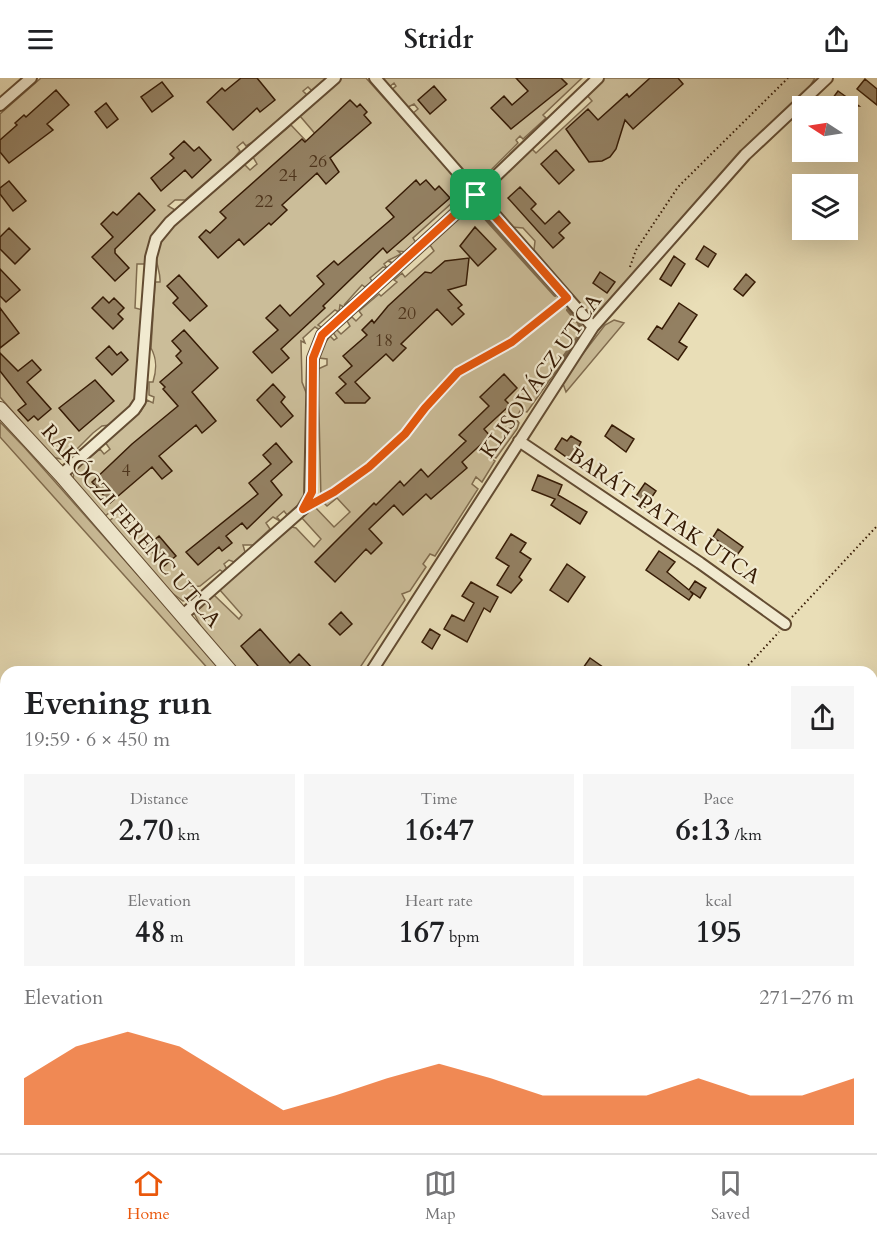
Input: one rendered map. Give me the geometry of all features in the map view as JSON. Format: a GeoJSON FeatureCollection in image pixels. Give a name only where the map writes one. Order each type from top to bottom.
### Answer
{"type":"FeatureCollection","features":[{"type":"Feature","properties":{"kind":"street"},"geometry":{"type":"LineString","coordinates":[[0,105],[31,78]]}},
{"type":"Feature","properties":{"kind":"street"},"geometry":{"type":"LineString","coordinates":[[61,475],[134,410],[140,401],[151,257],[156,239],[186,208],[335,78]]}},
{"type":"Feature","properties":{"kind":"street"},"geometry":{"type":"LineString","coordinates":[[375,78],[593,327]]}},
{"type":"Feature","properties":{"kind":"street"},"geometry":{"type":"LineString","coordinates":[[183,615],[303,509],[312,492],[313,358],[316,343],[322,335],[476,195],[598,78]]}},
{"type":"Feature","properties":{"kind":"street","name":"KLISOVÁCZ UTCA"},"geometry":{"type":"LineString","coordinates":[[375,666],[593,327],[745,155],[827,78]]}},
{"type":"Feature","properties":{"kind":"street","name":"RÁKÓCZI FERENC UTCA"},"geometry":{"type":"LineString","coordinates":[[0,409],[61,475],[226,666]]}},
{"type":"Feature","properties":{"kind":"street","name":"BARÁT-PATAK UTCA"},"geometry":{"type":"LineString","coordinates":[[519,441],[785,624]]}},
{"type":"Feature","properties":{"kind":"path"},"geometry":{"type":"LineString","coordinates":[[627,288],[636,250],[678,187],[788,78]]}},
{"type":"Feature","properties":{"kind":"path"},"geometry":{"type":"LineString","coordinates":[[303,509],[334,492],[369,467],[405,434],[458,372],[512,342],[567,298]]}},
{"type":"Feature","properties":{"kind":"path"},"geometry":{"type":"LineString","coordinates":[[747,666],[877,526]]}},
{"type":"Feature","properties":{"kind":"shaded area"},"geometry":{"type":"Polygon","coordinates":[[[41,78],[327,78],[312,91],[308,87],[303,91],[307,95],[251,143],[246,146],[243,142],[237,147],[240,151],[234,158],[185,200],[175,200],[168,206],[175,210],[151,238],[146,264],[137,264],[135,308],[143,310],[136,396],[132,405],[110,425],[102,426],[93,433],[71,455],[81,449],[65,460],[52,457],[0,397],[0,114],[41,78]]]}},
{"type":"Feature","properties":{"kind":"shaded area"},"geometry":{"type":"Polygon","coordinates":[[[342,78],[366,78],[459,182],[464,192],[413,238],[416,243],[406,252],[398,251],[401,254],[389,260],[392,263],[388,261],[384,264],[387,268],[383,267],[370,278],[372,281],[365,287],[362,285],[344,307],[340,305],[339,312],[335,310],[318,325],[321,327],[320,330],[315,327],[303,338],[305,343],[301,341],[302,382],[307,395],[306,491],[297,506],[287,515],[284,511],[277,517],[280,521],[273,517],[266,523],[270,529],[253,545],[243,545],[245,552],[234,562],[229,560],[224,564],[227,569],[223,572],[220,570],[200,586],[192,587],[195,593],[191,596],[192,599],[183,601],[172,593],[108,522],[114,517],[109,513],[104,517],[73,480],[74,471],[100,449],[104,454],[110,449],[105,442],[141,411],[147,400],[153,403],[154,397],[149,395],[149,382],[153,382],[156,368],[151,348],[155,282],[160,282],[156,255],[162,241],[182,217],[244,164],[250,170],[257,164],[253,157],[291,125],[308,143],[317,136],[300,116],[342,78]]]}},
{"type":"Feature","properties":{"kind":"shaded area"},"geometry":{"type":"Polygon","coordinates":[[[380,78],[582,78],[543,115],[546,118],[523,139],[520,136],[516,140],[518,143],[479,182],[472,180],[412,114],[418,109],[414,104],[406,108],[391,90],[396,86],[394,83],[389,87],[380,78]]]}},
{"type":"Feature","properties":{"kind":"shaded area"},"geometry":{"type":"Polygon","coordinates":[[[604,78],[815,78],[802,96],[792,96],[792,105],[725,169],[598,314],[589,314],[534,250],[535,241],[523,228],[512,227],[486,195],[531,148],[536,153],[592,101],[586,94],[604,78]]]}},
{"type":"Feature","properties":{"kind":"shaded area"},"geometry":{"type":"Polygon","coordinates":[[[473,206],[479,206],[556,291],[580,324],[583,333],[527,412],[520,411],[516,419],[519,423],[517,429],[496,458],[490,455],[489,457],[495,461],[482,482],[476,477],[472,484],[478,489],[435,556],[430,554],[423,564],[426,567],[410,591],[402,594],[405,600],[361,666],[234,666],[202,629],[194,613],[214,595],[239,619],[242,615],[219,589],[222,586],[292,527],[296,528],[314,547],[321,539],[302,518],[314,506],[334,527],[350,512],[337,498],[327,506],[321,500],[318,369],[327,365],[327,359],[319,358],[322,347],[330,336],[334,340],[337,338],[332,331],[336,329],[341,334],[350,326],[347,321],[352,317],[356,321],[362,315],[359,311],[397,282],[394,280],[402,273],[405,277],[434,251],[430,245],[473,206]]]}},
{"type":"Feature","properties":{"kind":"shaded area"},"geometry":{"type":"Polygon","coordinates":[[[614,320],[624,323],[566,392],[562,381],[605,325],[614,320]]]}},
{"type":"Feature","properties":{"kind":"shaded area"},"geometry":{"type":"Polygon","coordinates":[[[0,422],[219,666],[206,666],[0,437],[0,422]]]}},
{"type":"Feature","properties":{"kind":"building"},"geometry":{"type":"Polygon","coordinates":[[[241,78],[257,78],[275,100],[260,112],[257,108],[233,130],[207,102],[222,88],[225,91],[241,78]]]}},
{"type":"Feature","properties":{"kind":"building"},"geometry":{"type":"Polygon","coordinates":[[[516,78],[561,78],[567,84],[511,129],[491,108],[504,96],[512,105],[528,91],[516,78]]]}},
{"type":"Feature","properties":{"kind":"building"},"geometry":{"type":"Polygon","coordinates":[[[650,78],[678,78],[683,84],[633,129],[625,120],[616,149],[610,157],[602,161],[589,162],[566,129],[588,109],[598,120],[627,94],[629,97],[650,78]]]}},
{"type":"Feature","properties":{"kind":"building"},"geometry":{"type":"Polygon","coordinates":[[[865,79],[877,89],[877,105],[857,89],[865,79]]]}},
{"type":"Feature","properties":{"kind":"building"},"geometry":{"type":"Polygon","coordinates":[[[162,82],[173,96],[152,112],[141,97],[162,82]]]}},
{"type":"Feature","properties":{"kind":"building"},"geometry":{"type":"Polygon","coordinates":[[[434,86],[446,100],[430,114],[418,100],[434,86]]]}},
{"type":"Feature","properties":{"kind":"building"},"geometry":{"type":"Polygon","coordinates":[[[56,90],[69,105],[47,124],[53,130],[9,163],[0,152],[0,140],[17,125],[15,123],[24,115],[26,117],[56,90]]]}},
{"type":"Feature","properties":{"kind":"building"},"geometry":{"type":"Polygon","coordinates":[[[838,91],[845,96],[834,96],[838,91]]]}},
{"type":"Feature","properties":{"kind":"building"},"geometry":{"type":"Polygon","coordinates":[[[350,100],[357,107],[360,104],[367,112],[364,115],[371,123],[330,158],[339,172],[326,184],[317,173],[282,205],[287,210],[271,225],[269,223],[244,245],[239,239],[218,258],[199,237],[206,230],[210,233],[226,218],[220,212],[302,139],[305,142],[350,100]]]}},
{"type":"Feature","properties":{"kind":"building"},"geometry":{"type":"Polygon","coordinates":[[[106,103],[118,119],[107,128],[95,112],[106,103]]]}},
{"type":"Feature","properties":{"kind":"building"},"geometry":{"type":"Polygon","coordinates":[[[184,141],[194,151],[199,147],[211,160],[192,178],[185,170],[161,191],[151,178],[174,158],[170,154],[184,141]]]}},
{"type":"Feature","properties":{"kind":"building"},"geometry":{"type":"Polygon","coordinates":[[[556,150],[574,170],[559,184],[541,164],[556,150]]]}},
{"type":"Feature","properties":{"kind":"building"},"geometry":{"type":"Polygon","coordinates":[[[416,180],[420,185],[426,180],[435,190],[439,186],[450,198],[387,253],[383,248],[323,306],[325,308],[281,349],[289,358],[272,373],[253,352],[278,330],[266,318],[280,305],[290,316],[324,284],[317,276],[334,261],[338,265],[394,217],[386,208],[416,180]]]}},
{"type":"Feature","properties":{"kind":"building"},"geometry":{"type":"Polygon","coordinates":[[[9,181],[26,201],[13,211],[0,194],[0,188],[9,181]]]}},
{"type":"Feature","properties":{"kind":"building"},"geometry":{"type":"Polygon","coordinates":[[[520,187],[536,204],[531,209],[545,224],[559,211],[570,223],[559,233],[564,238],[553,248],[508,198],[520,187]]]}},
{"type":"Feature","properties":{"kind":"building"},"geometry":{"type":"Polygon","coordinates":[[[139,193],[155,210],[115,249],[115,253],[129,268],[115,281],[92,257],[113,237],[101,224],[113,212],[117,215],[139,193]]]}},
{"type":"Feature","properties":{"kind":"building"},"geometry":{"type":"Polygon","coordinates":[[[475,227],[496,249],[478,266],[460,246],[475,227]]]}},
{"type":"Feature","properties":{"kind":"building"},"geometry":{"type":"Polygon","coordinates":[[[9,228],[30,249],[15,264],[0,249],[0,237],[9,228]]]}},
{"type":"Feature","properties":{"kind":"building"},"geometry":{"type":"Polygon","coordinates":[[[704,246],[716,254],[708,267],[696,259],[704,246]]]}},
{"type":"Feature","properties":{"kind":"building"},"geometry":{"type":"Polygon","coordinates":[[[674,256],[685,264],[671,286],[660,279],[674,256]]]}},
{"type":"Feature","properties":{"kind":"building"},"geometry":{"type":"Polygon","coordinates":[[[469,258],[466,285],[448,290],[462,305],[458,308],[464,314],[452,325],[437,309],[401,344],[406,348],[393,361],[386,354],[355,382],[370,398],[365,403],[345,403],[336,393],[346,384],[339,377],[352,366],[343,356],[367,335],[362,330],[372,320],[374,323],[388,306],[425,272],[431,273],[445,261],[469,258]]]}},
{"type":"Feature","properties":{"kind":"building"},"geometry":{"type":"Polygon","coordinates":[[[0,269],[20,290],[6,302],[0,296],[0,269]]]}},
{"type":"Feature","properties":{"kind":"building"},"geometry":{"type":"Polygon","coordinates":[[[600,272],[615,282],[607,293],[593,283],[600,272]]]}},
{"type":"Feature","properties":{"kind":"building"},"geometry":{"type":"Polygon","coordinates":[[[746,274],[755,282],[743,296],[734,289],[746,274]]]}},
{"type":"Feature","properties":{"kind":"building"},"geometry":{"type":"Polygon","coordinates":[[[179,275],[207,306],[190,321],[173,303],[178,298],[167,286],[179,275]]]}},
{"type":"Feature","properties":{"kind":"building"},"geometry":{"type":"Polygon","coordinates":[[[103,297],[109,303],[114,298],[124,308],[118,314],[123,319],[113,329],[92,308],[103,297]]]}},
{"type":"Feature","properties":{"kind":"building"},"geometry":{"type":"Polygon","coordinates":[[[679,303],[697,315],[679,342],[687,347],[678,360],[648,339],[657,326],[662,329],[679,303]]]}},
{"type":"Feature","properties":{"kind":"building"},"geometry":{"type":"Polygon","coordinates":[[[0,308],[19,333],[0,348],[0,308]]]}},
{"type":"Feature","properties":{"kind":"building"},"geometry":{"type":"Polygon","coordinates":[[[184,330],[218,368],[192,392],[216,421],[202,433],[196,425],[159,456],[172,471],[162,479],[152,467],[110,503],[92,482],[132,444],[178,406],[160,382],[182,363],[176,356],[181,351],[172,341],[184,330]]]}},
{"type":"Feature","properties":{"kind":"building"},"geometry":{"type":"Polygon","coordinates":[[[109,346],[117,355],[121,352],[128,360],[112,375],[96,358],[109,346]]]}},
{"type":"Feature","properties":{"kind":"building"},"geometry":{"type":"Polygon","coordinates":[[[0,353],[18,371],[32,360],[41,370],[27,382],[51,409],[38,420],[34,416],[28,421],[18,410],[26,404],[0,371],[0,353]]]}},
{"type":"Feature","properties":{"kind":"building"},"geometry":{"type":"Polygon","coordinates":[[[504,374],[517,388],[505,400],[510,405],[484,429],[490,436],[462,462],[467,468],[431,499],[426,494],[403,515],[394,505],[369,529],[382,543],[371,554],[366,549],[335,582],[315,562],[374,503],[376,505],[400,481],[404,486],[421,469],[428,477],[466,441],[459,435],[489,406],[480,397],[504,374]]]}},
{"type":"Feature","properties":{"kind":"building"},"geometry":{"type":"Polygon","coordinates":[[[95,380],[114,401],[79,431],[59,408],[95,380]]]}},
{"type":"Feature","properties":{"kind":"building"},"geometry":{"type":"Polygon","coordinates":[[[273,384],[285,397],[281,402],[293,416],[281,427],[257,400],[273,384]]]}},
{"type":"Feature","properties":{"kind":"building"},"geometry":{"type":"Polygon","coordinates":[[[612,425],[634,439],[626,452],[605,436],[612,425]]]}},
{"type":"Feature","properties":{"kind":"building"},"geometry":{"type":"Polygon","coordinates":[[[571,436],[581,442],[572,461],[555,449],[562,438],[567,441],[571,436]]]}},
{"type":"Feature","properties":{"kind":"building"},"geometry":{"type":"Polygon","coordinates":[[[276,443],[292,462],[271,481],[282,495],[247,529],[242,523],[226,536],[232,543],[222,551],[219,547],[198,565],[186,552],[258,494],[249,483],[271,464],[263,455],[276,443]]]}},
{"type":"Feature","properties":{"kind":"building"},"geometry":{"type":"Polygon","coordinates":[[[538,475],[562,485],[558,495],[587,512],[580,524],[551,505],[555,499],[532,490],[538,475]]]}},
{"type":"Feature","properties":{"kind":"building"},"geometry":{"type":"Polygon","coordinates":[[[645,483],[656,491],[645,507],[634,499],[645,483]]]}},
{"type":"Feature","properties":{"kind":"building"},"geometry":{"type":"Polygon","coordinates":[[[718,529],[743,547],[737,555],[713,537],[718,529]]]}},
{"type":"Feature","properties":{"kind":"building"},"geometry":{"type":"Polygon","coordinates":[[[511,534],[526,543],[520,552],[531,559],[519,577],[522,580],[511,593],[497,585],[509,566],[496,558],[511,534]]]}},
{"type":"Feature","properties":{"kind":"building"},"geometry":{"type":"Polygon","coordinates":[[[159,536],[176,556],[164,566],[147,546],[159,536]]]}},
{"type":"Feature","properties":{"kind":"building"},"geometry":{"type":"Polygon","coordinates":[[[659,551],[675,562],[667,572],[689,590],[695,581],[706,588],[700,598],[690,591],[693,594],[689,600],[646,570],[659,551]]]}},
{"type":"Feature","properties":{"kind":"building"},"geometry":{"type":"Polygon","coordinates":[[[567,564],[585,577],[568,602],[550,590],[567,564]]]}},
{"type":"Feature","properties":{"kind":"building"},"geometry":{"type":"Polygon","coordinates":[[[471,582],[498,597],[490,612],[484,608],[467,642],[444,629],[452,615],[464,621],[474,603],[462,596],[471,582]]]}},
{"type":"Feature","properties":{"kind":"building"},"geometry":{"type":"Polygon","coordinates":[[[341,612],[352,624],[340,635],[329,624],[341,612]]]}},
{"type":"Feature","properties":{"kind":"building"},"geometry":{"type":"Polygon","coordinates":[[[260,629],[290,663],[299,654],[310,666],[258,666],[241,646],[260,629]]]}},
{"type":"Feature","properties":{"kind":"building"},"geometry":{"type":"Polygon","coordinates":[[[430,629],[440,635],[432,649],[422,642],[430,629]]]}},
{"type":"Feature","properties":{"kind":"building"},"geometry":{"type":"Polygon","coordinates":[[[590,658],[601,666],[584,666],[590,658]]]}},
{"type":"Feature","properties":{"kind":"waterway"},"geometry":{"type":"LineString","coordinates":[[478,210],[555,295]]}},
{"type":"Feature","properties":{"kind":"waterway"},"geometry":{"type":"LineString","coordinates":[[564,357],[582,332],[579,323],[568,310]]}},
{"type":"Feature","properties":{"kind":"route"},"geometry":{"type":"LineString","coordinates":[[476,195],[567,298],[512,342],[491,355],[470,363],[458,372],[405,434],[369,467],[334,492],[303,509],[310,500],[312,492],[313,358],[316,343],[476,195]]}}]}
